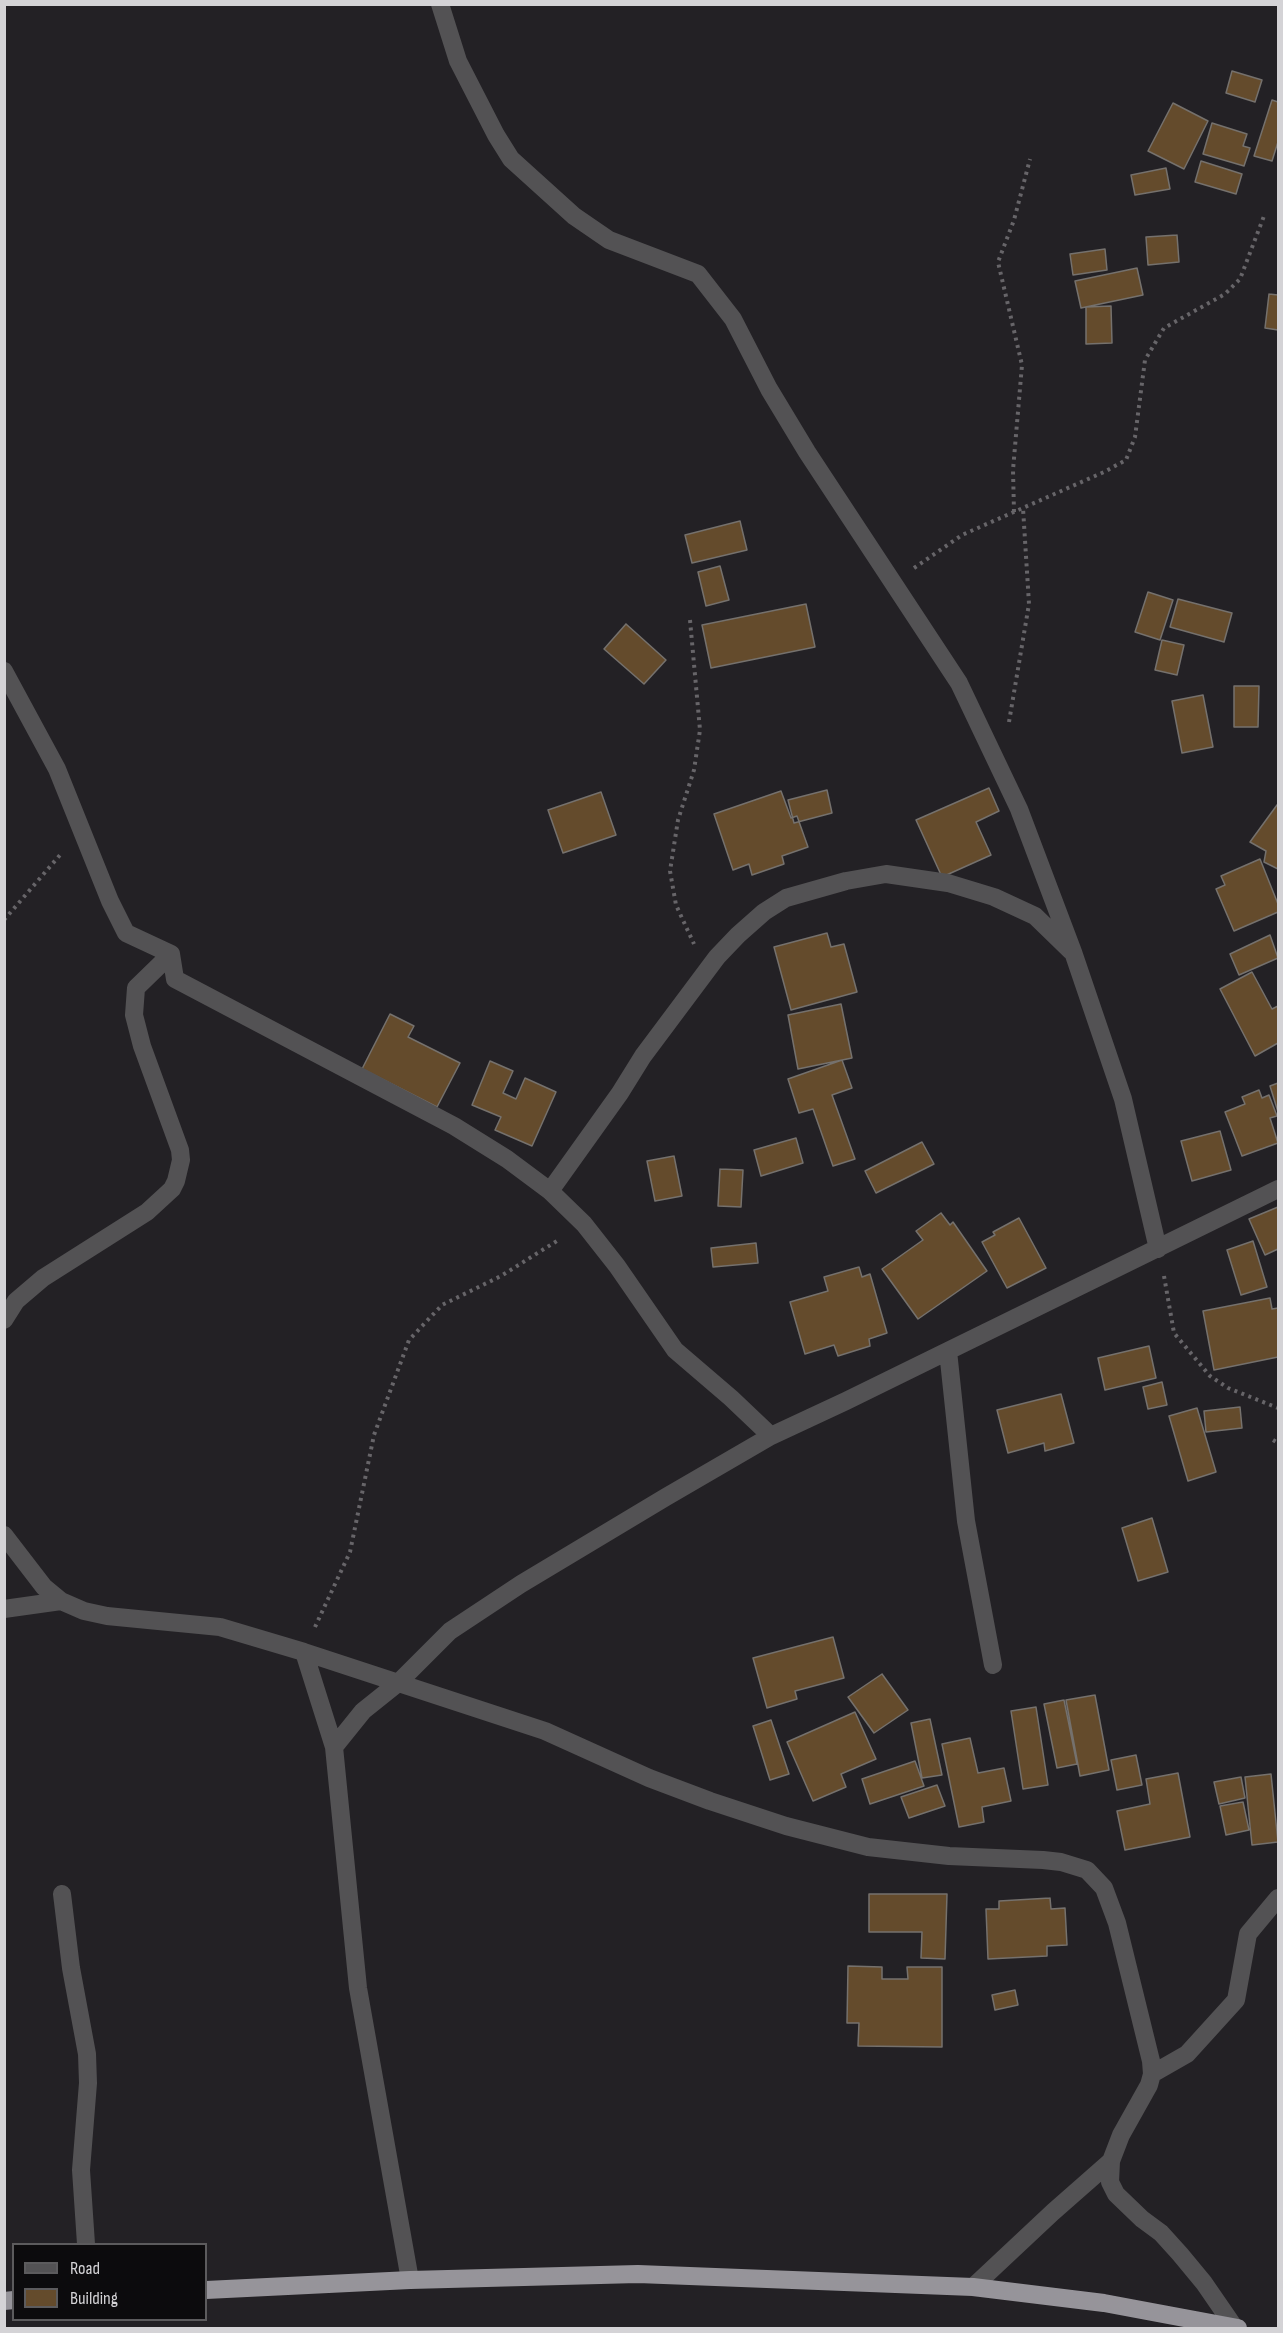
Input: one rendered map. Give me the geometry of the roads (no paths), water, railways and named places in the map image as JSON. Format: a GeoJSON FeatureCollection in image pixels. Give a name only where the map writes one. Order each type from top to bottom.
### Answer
{"type":"FeatureCollection","features":[{"type":"Feature","properties":{"kind":"highway"},"geometry":{"type":"LineString","coordinates":[[207,2290],[410,2280],[638,2274],[973,2287],[1104,2303],[1236,2328]]}},
{"type":"Feature","properties":{"kind":"street"},"geometry":{"type":"LineString","coordinates":[[440,4],[458,61],[496,135],[512,159],[574,216],[609,240],[698,274],[733,319],[774,398],[959,683],[992,749],[1034,847],[1073,952],[1123,1099],[1158,1249]]}},
{"type":"Feature","properties":{"kind":"street"},"geometry":{"type":"LineString","coordinates":[[4,671],[57,769],[110,901],[126,933],[171,954]]}},
{"type":"Feature","properties":{"kind":"street"},"geometry":{"type":"LineString","coordinates":[[550,1191],[620,1093],[643,1056],[706,972],[738,935],[764,912],[786,898],[846,881],[886,874],[948,883],[1015,906],[1035,916],[1073,952]]}},
{"type":"Feature","properties":{"kind":"street"},"geometry":{"type":"LineString","coordinates":[[171,954],[175,979],[454,1126],[507,1159],[550,1191],[584,1224],[617,1266],[675,1350],[771,1436]]}},
{"type":"Feature","properties":{"kind":"street"},"geometry":{"type":"LineString","coordinates":[[4,1320],[16,1301],[43,1278],[147,1212],[172,1189],[176,1181],[181,1160],[180,1150],[142,1046],[134,1015],[136,988],[171,954]]}},
{"type":"Feature","properties":{"kind":"street"},"geometry":{"type":"LineString","coordinates":[[334,1747],[363,1711],[398,1683],[450,1631],[522,1584],[771,1436],[1278,1189]]}},
{"type":"Feature","properties":{"kind":"street"},"geometry":{"type":"LineString","coordinates":[[948,1351],[966,1521],[993,1665]]}},
{"type":"Feature","properties":{"kind":"street"},"geometry":{"type":"LineString","coordinates":[[4,1535],[44,1587],[60,1600],[84,1611],[107,1616],[220,1627],[304,1652],[545,1731],[649,1778],[786,1826],[868,1847],[949,1856],[1052,1861],[1088,1870],[1104,1888],[1118,1923],[1145,2034],[1152,2074],[1149,2085],[1121,2135],[1111,2161],[1110,2182],[1126,2206],[1161,2233],[1174,2247],[1204,2283],[1236,2328]]}},
{"type":"Feature","properties":{"kind":"street"},"geometry":{"type":"LineString","coordinates":[[4,1609],[60,1600]]}},
{"type":"Feature","properties":{"kind":"street"},"geometry":{"type":"LineString","coordinates":[[304,1652],[334,1747],[358,1988],[410,2280]]}},
{"type":"Feature","properties":{"kind":"street"},"geometry":{"type":"LineString","coordinates":[[62,1894],[71,1968],[87,2054],[88,2083],[81,2170],[86,2243]]}},
{"type":"Feature","properties":{"kind":"street"},"geometry":{"type":"LineString","coordinates":[[1152,2074],[1187,2054],[1236,2000],[1248,1934],[1278,1898]]}},
{"type":"Feature","properties":{"kind":"street"},"geometry":{"type":"LineString","coordinates":[[973,2287],[1111,2161]]}}]}
